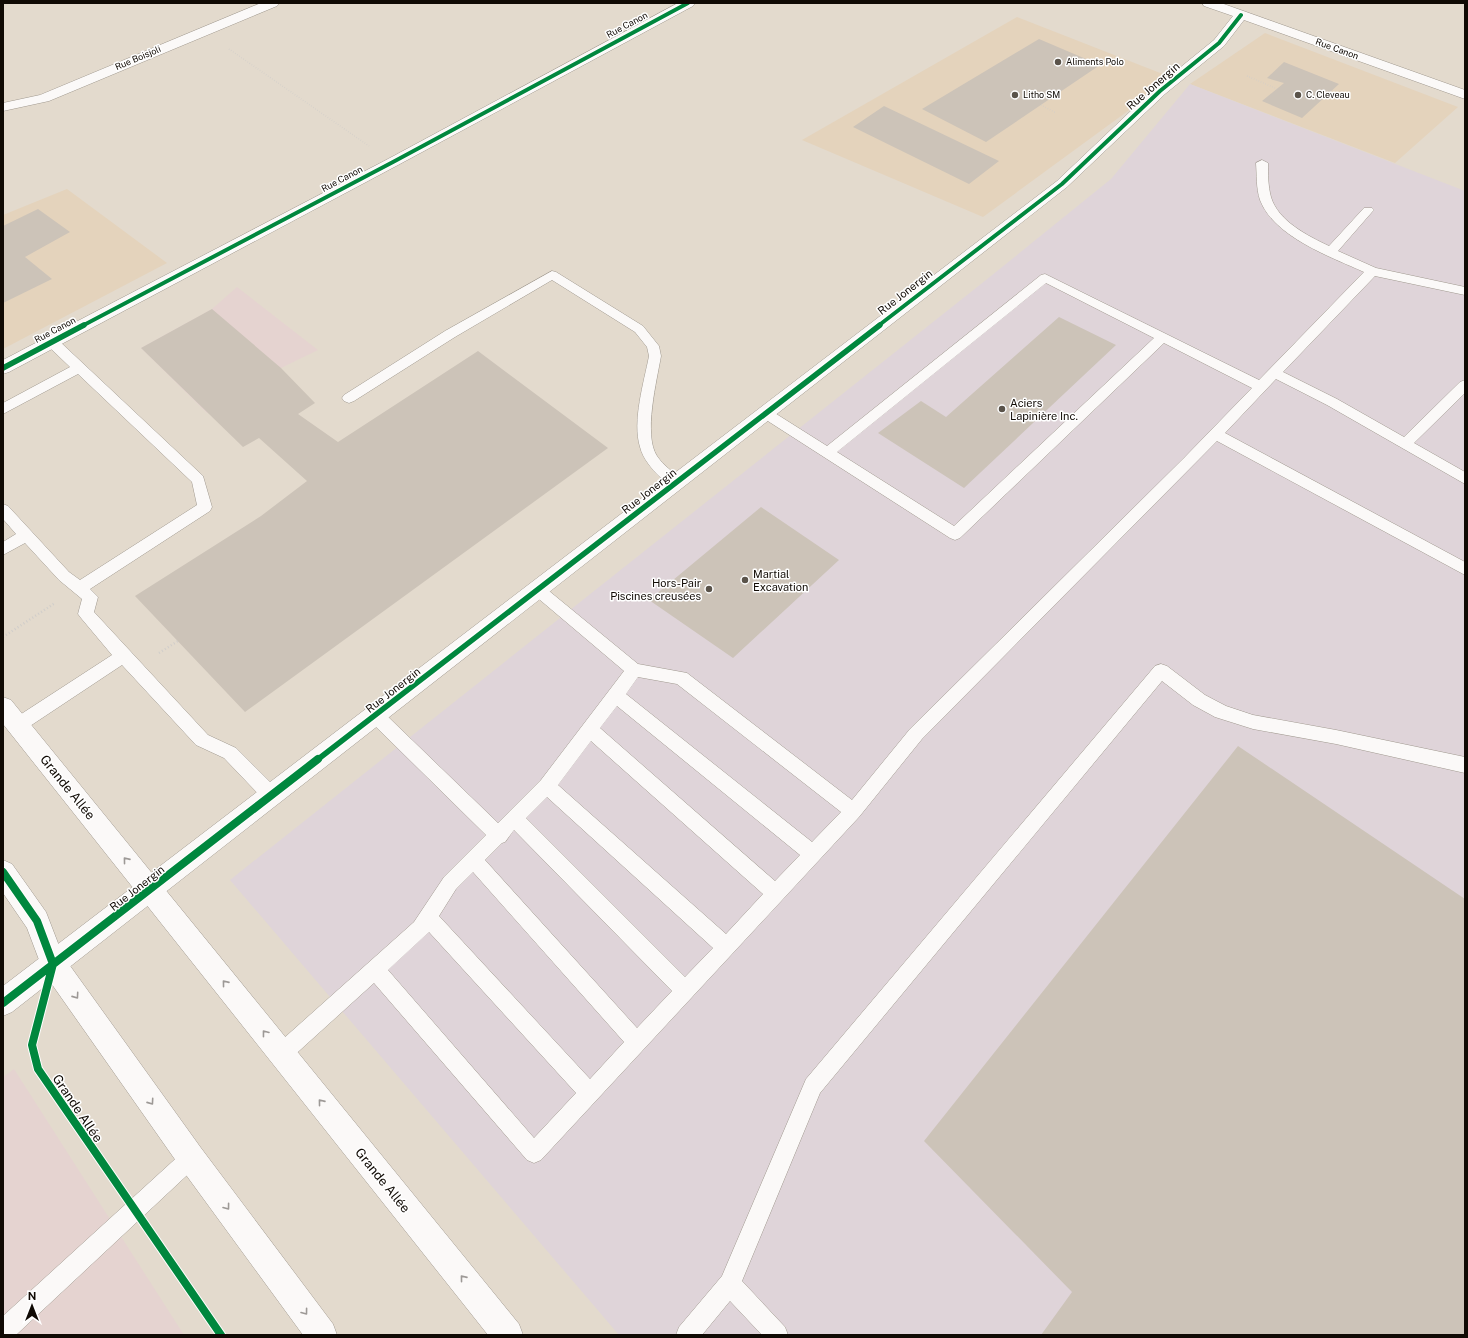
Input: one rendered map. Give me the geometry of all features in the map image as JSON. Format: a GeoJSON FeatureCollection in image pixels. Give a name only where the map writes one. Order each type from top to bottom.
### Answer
{"type":"FeatureCollection","features":[{"type":"Feature","properties":{"kind":"street","name":"Rue Boisjoli"},"geometry":{"type":"LineString","coordinates":[[3,107],[44,98],[272,3]]}},
{"type":"Feature","properties":{"kind":"street","name":"Rue Canon"},"geometry":{"type":"LineString","coordinates":[[3,368],[393,162],[688,3]]}},
{"type":"Feature","properties":{"kind":"street","name":"Rue Canon"},"geometry":{"type":"LineString","coordinates":[[1209,3],[1465,95]]}},
{"type":"Feature","properties":{"kind":"street","name":"Rue Jonergin"},"geometry":{"type":"LineString","coordinates":[[3,1003],[1062,184],[1160,92],[1220,43],[1241,15]]}},
{"type":"Feature","properties":{"kind":"street","name":"Grande Allée"},"geometry":{"type":"LineString","coordinates":[[3,707],[508,1335]]}},
{"type":"Feature","properties":{"kind":"street"},"geometry":{"type":"LineString","coordinates":[[3,872],[37,921],[53,964],[191,1158],[322,1335]]}},
{"type":"Feature","properties":{"kind":"lane"},"geometry":{"type":"LineString","coordinates":[[1262,163],[1265,193],[1268,205],[1276,217],[1297,234],[1372,271],[1446,288],[1465,290]]}},
{"type":"Feature","properties":{"kind":"lane"},"geometry":{"type":"LineString","coordinates":[[1331,251],[1368,210]]}},
{"type":"Feature","properties":{"kind":"lane"},"geometry":{"type":"LineString","coordinates":[[375,969],[534,1153],[853,811],[916,734],[1215,434],[1372,271]]}},
{"type":"Feature","properties":{"kind":"lane"},"geometry":{"type":"LineString","coordinates":[[349,398],[450,334],[552,275],[639,329],[653,346],[655,356],[644,426],[645,441],[649,455],[676,483]]}},
{"type":"Feature","properties":{"kind":"lane"},"geometry":{"type":"LineString","coordinates":[[827,453],[1045,278],[1261,387]]}},
{"type":"Feature","properties":{"kind":"lane"},"geometry":{"type":"LineString","coordinates":[[765,413],[955,534],[1163,337]]}},
{"type":"Feature","properties":{"kind":"lane"},"geometry":{"type":"LineString","coordinates":[[52,342],[198,480],[205,507],[79,588]]}},
{"type":"Feature","properties":{"kind":"lane"},"geometry":{"type":"LineString","coordinates":[[3,409],[79,368]]}},
{"type":"Feature","properties":{"kind":"lane"},"geometry":{"type":"LineString","coordinates":[[1275,373],[1332,402],[1406,443],[1465,479]]}},
{"type":"Feature","properties":{"kind":"lane"},"geometry":{"type":"LineString","coordinates":[[1406,443],[1465,385]]}},
{"type":"Feature","properties":{"kind":"lane"},"geometry":{"type":"LineString","coordinates":[[1215,434],[1465,569]]}},
{"type":"Feature","properties":{"kind":"lane"},"geometry":{"type":"LineString","coordinates":[[3,510],[64,576],[90,598],[86,614],[123,656],[202,740],[230,753],[272,796]]}},
{"type":"Feature","properties":{"kind":"lane"},"geometry":{"type":"LineString","coordinates":[[3,549],[26,535]]}},
{"type":"Feature","properties":{"kind":"lane"},"geometry":{"type":"LineString","coordinates":[[538,590],[634,670],[682,678],[853,811]]}},
{"type":"Feature","properties":{"kind":"lane"},"geometry":{"type":"LineString","coordinates":[[18,725],[123,656]]}},
{"type":"Feature","properties":{"kind":"lane"},"geometry":{"type":"LineString","coordinates":[[281,1054],[421,928],[450,883],[547,786],[634,670]]}},
{"type":"Feature","properties":{"kind":"lane"},"geometry":{"type":"LineString","coordinates":[[687,1335],[730,1284],[813,1086],[1161,671],[1199,700],[1222,712],[1253,722],[1336,737],[1465,765]]}},
{"type":"Feature","properties":{"kind":"lane"},"geometry":{"type":"LineString","coordinates":[[615,695],[813,854]]}},
{"type":"Feature","properties":{"kind":"lane"},"geometry":{"type":"LineString","coordinates":[[376,716],[498,836]]}},
{"type":"Feature","properties":{"kind":"lane"},"geometry":{"type":"LineString","coordinates":[[590,730],[776,894]]}},
{"type":"Feature","properties":{"kind":"lane"},"geometry":{"type":"LineString","coordinates":[[547,786],[726,947]]}},
{"type":"Feature","properties":{"kind":"lane"},"geometry":{"type":"LineString","coordinates":[[514,818],[684,991]]}},
{"type":"Feature","properties":{"kind":"lane"},"geometry":{"type":"LineString","coordinates":[[474,860],[637,1042]]}},
{"type":"Feature","properties":{"kind":"lane"},"geometry":{"type":"LineString","coordinates":[[428,917],[590,1093]]}},
{"type":"Feature","properties":{"kind":"lane"},"geometry":{"type":"LineString","coordinates":[[8,1327],[191,1158]]}},
{"type":"Feature","properties":{"kind":"lane"},"geometry":{"type":"LineString","coordinates":[[730,1284],[777,1335]]}},
{"type":"Feature","properties":{"kind":"path"},"geometry":{"type":"LineString","coordinates":[[204,31],[393,162]]}},
{"type":"Feature","properties":{"kind":"path"},"geometry":{"type":"LineString","coordinates":[[1247,76],[1277,89]]}},
{"type":"Feature","properties":{"kind":"path"},"geometry":{"type":"LineString","coordinates":[[1041,105],[1056,114]]}},
{"type":"Feature","properties":{"kind":"path"},"geometry":{"type":"LineString","coordinates":[[3,637],[33,618]]}},
{"type":"Feature","properties":{"kind":"shaded area"},"geometry":{"type":"Polygon","coordinates":[[[1017,17],[1173,78],[983,217],[802,140],[1017,17]]]}},
{"type":"Feature","properties":{"kind":"shaded area"},"geometry":{"type":"Polygon","coordinates":[[[1265,33],[1458,107],[1395,163],[1190,84],[1265,33]]]}},
{"type":"Feature","properties":{"kind":"shaded area"},"geometry":{"type":"Polygon","coordinates":[[[1190,84],[1465,191],[1465,1335],[619,1335],[230,880],[986,280],[1111,179],[1190,84]]]}},
{"type":"Feature","properties":{"kind":"shaded area"},"geometry":{"type":"Polygon","coordinates":[[[67,189],[167,263],[3,349],[3,215],[67,189]]]}},
{"type":"Feature","properties":{"kind":"shaded area"},"geometry":{"type":"Polygon","coordinates":[[[237,287],[318,350],[281,368],[207,413],[141,348],[212,309],[237,287]]]}},
{"type":"Feature","properties":{"kind":"shaded area"},"geometry":{"type":"Polygon","coordinates":[[[14,1069],[184,1335],[3,1335],[3,1077],[14,1069]]]}},
{"type":"Feature","properties":{"kind":"building"},"geometry":{"type":"Polygon","coordinates":[[[1039,39],[1100,65],[986,142],[922,109],[1039,39]]]}},
{"type":"Feature","properties":{"kind":"building","name":"C. Cleveau"},"geometry":{"type":"Polygon","coordinates":[[[1284,62],[1339,84],[1302,118],[1262,101],[1284,83],[1267,78],[1284,62]]]}},
{"type":"Feature","properties":{"kind":"building"},"geometry":{"type":"Polygon","coordinates":[[[884,106],[999,161],[969,184],[853,127],[884,106]]]}},
{"type":"Feature","properties":{"kind":"building"},"geometry":{"type":"Polygon","coordinates":[[[38,209],[70,232],[25,257],[52,279],[3,303],[3,226],[38,209]]]}},
{"type":"Feature","properties":{"kind":"building"},"geometry":{"type":"Polygon","coordinates":[[[212,309],[281,368],[315,403],[298,414],[338,442],[478,351],[608,448],[245,712],[135,596],[261,516],[307,481],[259,438],[243,447],[141,348],[212,309]]]}},
{"type":"Feature","properties":{"kind":"building","name":"Aciers Lapinière Inc."},"geometry":{"type":"Polygon","coordinates":[[[1059,317],[1116,345],[964,488],[878,433],[921,401],[946,417],[1059,317]]]}},
{"type":"Feature","properties":{"kind":"building","name":"Martial Excavation"},"geometry":{"type":"Polygon","coordinates":[[[761,507],[839,560],[733,658],[649,600],[761,507]]]}},
{"type":"Feature","properties":{"kind":"building"},"geometry":{"type":"Polygon","coordinates":[[[1238,746],[1465,899],[1465,1335],[1041,1335],[1072,1292],[924,1141],[1238,746]]]}},
{"type":"Feature","properties":{"kind":"cycle path"},"geometry":{"type":"LineString","coordinates":[[3,368],[393,162],[688,3]]}},
{"type":"Feature","properties":{"kind":"cycle path"},"geometry":{"type":"LineString","coordinates":[[3,1003],[1062,184],[1160,91],[1219,43],[1241,15]]}},
{"type":"Feature","properties":{"kind":"cycle path"},"geometry":{"type":"LineString","coordinates":[[3,872],[37,921],[53,964],[32,1045],[38,1069],[221,1335]]}},
{"type":"Feature","properties":{"kind":"place","name":"Aliments Polo"},"geometry":{"type":"Point","coordinates":[1058,62]}},
{"type":"Feature","properties":{"kind":"place","name":"Litho SM"},"geometry":{"type":"Point","coordinates":[1015,95]}},
{"type":"Feature","properties":{"kind":"place","name":"C. Cleveau"},"geometry":{"type":"Point","coordinates":[1298,95]}},
{"type":"Feature","properties":{"kind":"place","name":"Aciers Lapinière Inc."},"geometry":{"type":"Point","coordinates":[1002,409]}},
{"type":"Feature","properties":{"kind":"place","name":"Martial Excavation"},"geometry":{"type":"Point","coordinates":[745,580]}},
{"type":"Feature","properties":{"kind":"place","name":"Hors-Pair Piscines creusées"},"geometry":{"type":"Point","coordinates":[709,589]}}]}
